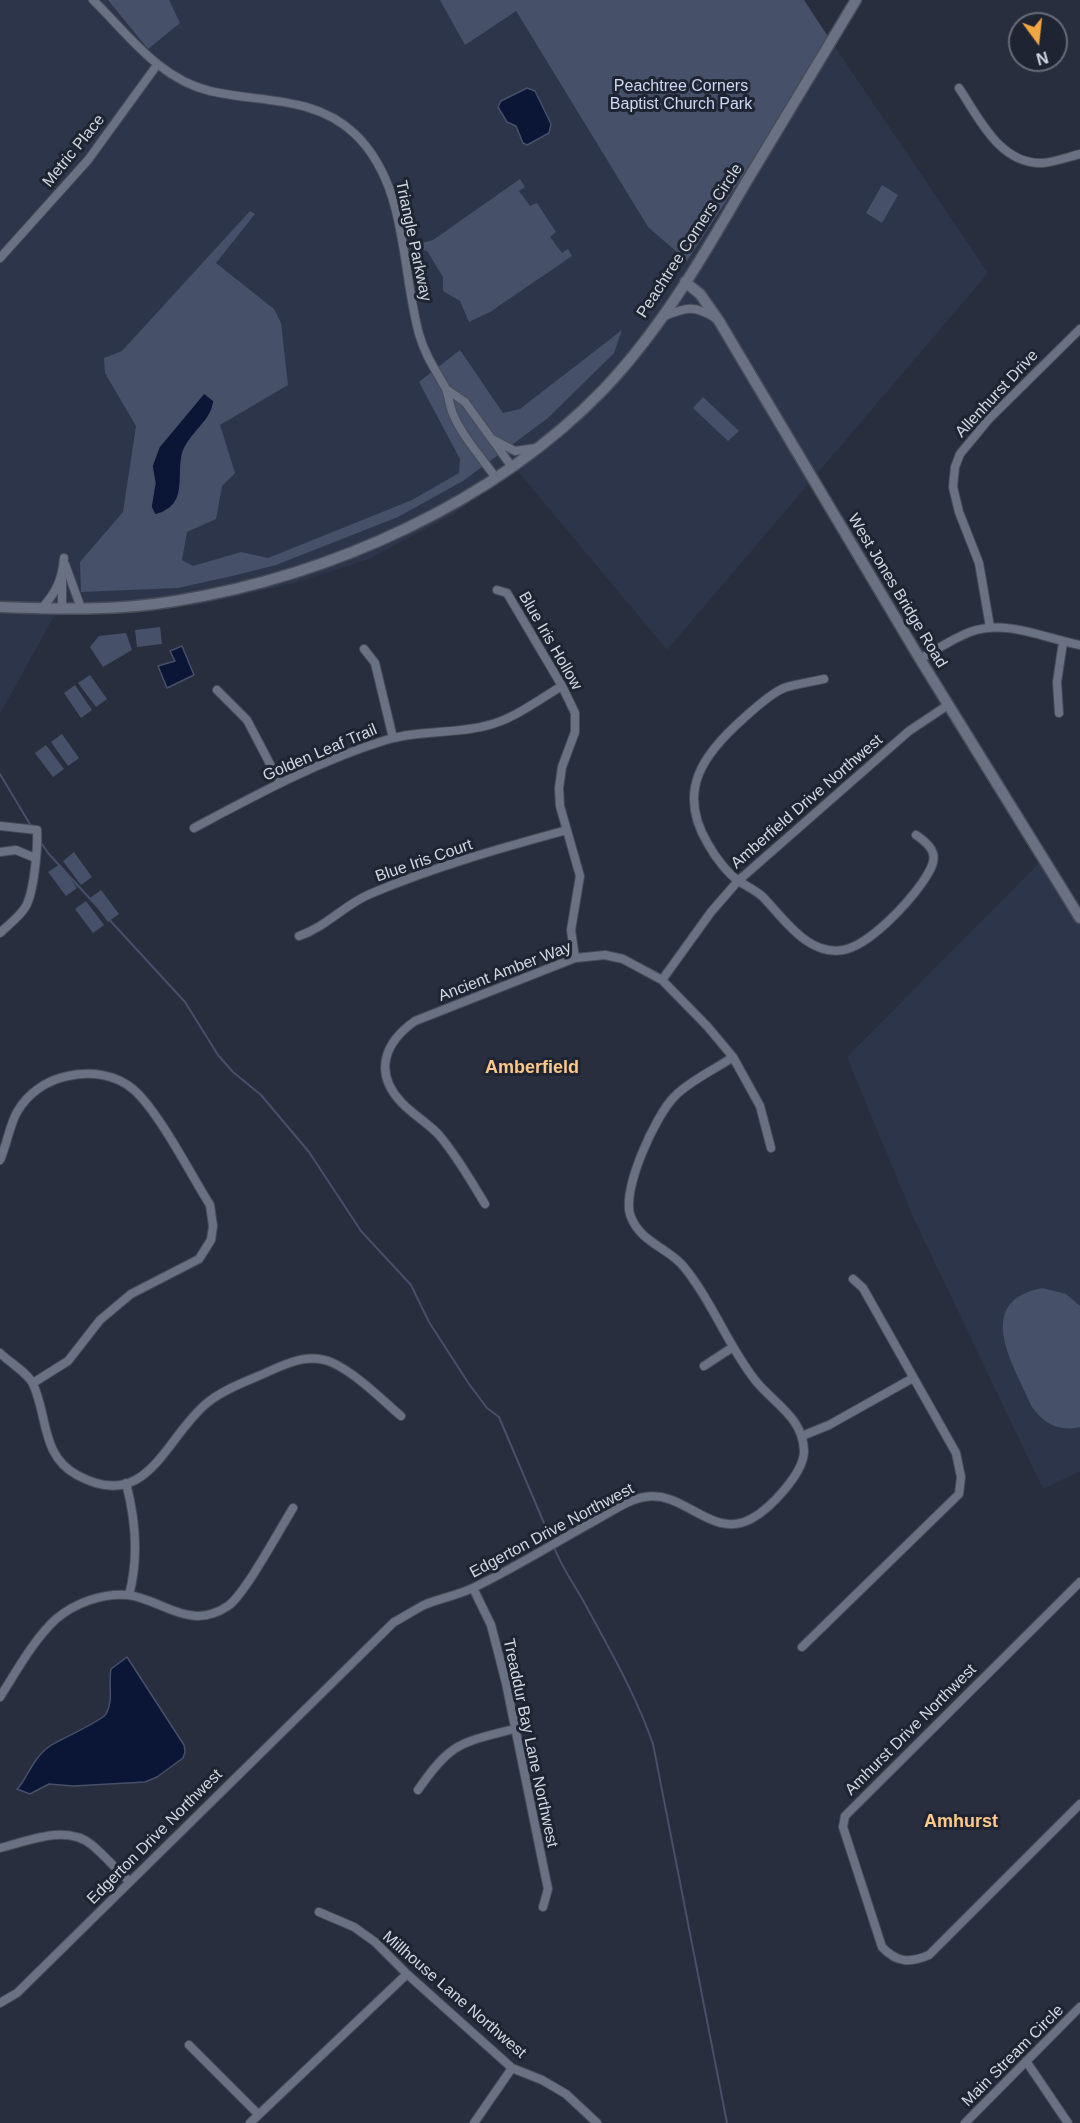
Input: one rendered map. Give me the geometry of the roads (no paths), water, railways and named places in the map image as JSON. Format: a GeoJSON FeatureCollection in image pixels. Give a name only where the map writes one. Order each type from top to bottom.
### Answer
{"type":"FeatureCollection","features":[{"type":"Feature","properties":{"kind":"street","name":"Triangle Parkway"},"geometry":{"type":"LineString","coordinates":[[93,0],[157,65],[209,91],[303,105],[322,112],[355,134],[385,176],[393,200],[420,336],[433,369],[446,389],[453,414],[496,478]]}},
{"type":"Feature","properties":{"kind":"street","name":"Peachtree Corners Circle"},"geometry":{"type":"LineString","coordinates":[[0,607],[81,608],[173,602],[244,587],[318,564],[425,520],[512,467],[605,388],[661,318],[856,0]]}},
{"type":"Feature","properties":{"kind":"street","name":"Metric Place"},"geometry":{"type":"LineString","coordinates":[[0,258],[3,248],[87,160],[157,65]]}},
{"type":"Feature","properties":{"kind":"street"},"geometry":{"type":"LineString","coordinates":[[959,88],[992,138],[1007,153],[1026,162],[1044,163],[1080,154]]}},
{"type":"Feature","properties":{"kind":"street","name":"West Jones Bridge Road"},"geometry":{"type":"LineString","coordinates":[[685,282],[700,294],[719,321],[920,659],[1080,918]]}},
{"type":"Feature","properties":{"kind":"street"},"geometry":{"type":"LineString","coordinates":[[661,318],[690,308],[701,309],[719,321]]}},
{"type":"Feature","properties":{"kind":"street","name":"Allenhurst Drive"},"geometry":{"type":"LineString","coordinates":[[990,627],[979,563],[958,512],[953,487],[955,467],[960,454],[989,419],[1080,329]]}},
{"type":"Feature","properties":{"kind":"street","name":"Triangle Parkway"},"geometry":{"type":"LineString","coordinates":[[446,389],[465,402],[512,467]]}},
{"type":"Feature","properties":{"kind":"street"},"geometry":{"type":"LineString","coordinates":[[492,439],[515,451],[537,448]]}},
{"type":"Feature","properties":{"kind":"street"},"geometry":{"type":"LineString","coordinates":[[62,608],[63,558],[81,608]]}},
{"type":"Feature","properties":{"kind":"street"},"geometry":{"type":"LineString","coordinates":[[41,609],[51,598],[62,578]]}},
{"type":"Feature","properties":{"kind":"street","name":"Blue Iris Hollow"},"geometry":{"type":"LineString","coordinates":[[497,590],[507,593],[562,686],[575,713],[575,732],[562,767],[559,788],[560,806],[580,876],[571,930],[575,958]]}},
{"type":"Feature","properties":{"kind":"street"},"geometry":{"type":"LineString","coordinates":[[920,659],[968,633],[990,627],[1028,631],[1080,645]]}},
{"type":"Feature","properties":{"kind":"street"},"geometry":{"type":"LineString","coordinates":[[1059,713],[1057,682],[1063,642]]}},
{"type":"Feature","properties":{"kind":"street"},"geometry":{"type":"LineString","coordinates":[[364,649],[375,663],[393,738]]}},
{"type":"Feature","properties":{"kind":"street"},"geometry":{"type":"LineString","coordinates":[[824,679],[783,689],[755,708],[717,742],[695,780],[696,810],[702,834],[715,855],[738,881],[760,894],[799,935],[819,949],[844,950],[875,932],[894,915],[933,866],[934,854],[929,844],[916,835]]}},
{"type":"Feature","properties":{"kind":"street","name":"Golden Leaf Trail"},"geometry":{"type":"LineString","coordinates":[[194,828],[280,783],[337,758],[393,738],[493,724],[562,686]]}},
{"type":"Feature","properties":{"kind":"street"},"geometry":{"type":"LineString","coordinates":[[217,690],[247,720],[280,783]]}},
{"type":"Feature","properties":{"kind":"street","name":"Amberfield Drive Northwest"},"geometry":{"type":"LineString","coordinates":[[662,980],[738,881],[909,731],[948,705]]}},
{"type":"Feature","properties":{"kind":"street"},"geometry":{"type":"LineString","coordinates":[[0,826],[37,830],[34,881],[26,908],[0,933]]}},
{"type":"Feature","properties":{"kind":"street","name":"Blue Iris Court"},"geometry":{"type":"LineString","coordinates":[[299,936],[316,931],[365,896],[415,875],[567,830]]}},
{"type":"Feature","properties":{"kind":"street"},"geometry":{"type":"LineString","coordinates":[[0,852],[16,850],[35,858]]}},
{"type":"Feature","properties":{"kind":"street","name":"Ancient Amber Way"},"geometry":{"type":"LineString","coordinates":[[485,1204],[438,1135],[394,1093],[388,1083],[386,1057],[390,1044],[398,1033],[415,1021],[575,958],[605,955],[622,958],[662,980],[707,1026],[733,1057],[760,1106],[771,1148]]}},
{"type":"Feature","properties":{"kind":"street"},"geometry":{"type":"LineString","coordinates":[[733,1057],[676,1095],[661,1115],[632,1184],[628,1201],[630,1217],[650,1242],[683,1266],[756,1381],[794,1419],[802,1436],[829,1425],[912,1378]]}},
{"type":"Feature","properties":{"kind":"street"},"geometry":{"type":"LineString","coordinates":[[0,1160],[18,1111],[38,1089],[53,1079],[69,1075],[84,1073],[101,1075],[133,1089],[149,1107],[210,1205],[213,1214],[211,1240],[199,1259],[145,1286],[115,1306],[100,1320],[77,1354],[33,1383]]}},
{"type":"Feature","properties":{"kind":"street"},"geometry":{"type":"LineString","coordinates":[[802,1647],[959,1494],[961,1478],[956,1453],[863,1288],[853,1279]]}},
{"type":"Feature","properties":{"kind":"street"},"geometry":{"type":"LineString","coordinates":[[704,1366],[733,1347]]}},
{"type":"Feature","properties":{"kind":"street"},"geometry":{"type":"LineString","coordinates":[[0,1353],[33,1383],[47,1439],[63,1466],[91,1482],[126,1483],[142,1477],[154,1468],[179,1432],[209,1401],[291,1362],[318,1359],[333,1363],[352,1375],[401,1416]]}},
{"type":"Feature","properties":{"kind":"street","name":"Edgerton Drive Northwest"},"geometry":{"type":"LineString","coordinates":[[0,2003],[17,1994],[394,1622],[423,1606],[473,1588],[614,1510],[643,1497],[665,1496],[716,1522],[727,1524],[751,1519],[787,1486],[802,1466],[802,1436]]}},
{"type":"Feature","properties":{"kind":"street"},"geometry":{"type":"LineString","coordinates":[[126,1483],[135,1533],[135,1563],[129,1595]]}},
{"type":"Feature","properties":{"kind":"street"},"geometry":{"type":"LineString","coordinates":[[0,1697],[39,1640],[61,1615],[85,1602],[107,1596],[129,1595],[171,1612],[187,1615],[201,1614],[228,1606],[240,1593],[293,1508]]}},
{"type":"Feature","properties":{"kind":"street","name":"Amhurst Drive Northwest"},"geometry":{"type":"LineString","coordinates":[[1080,1582],[845,1816],[843,1827],[882,1947],[897,1960],[907,1962],[929,1955],[1080,1804]]}},
{"type":"Feature","properties":{"kind":"street","name":"Treaddur Bay Lane Northwest"},"geometry":{"type":"LineString","coordinates":[[473,1588],[490,1625],[506,1683],[548,1889],[543,1907]]}},
{"type":"Feature","properties":{"kind":"street"},"geometry":{"type":"LineString","coordinates":[[418,1790],[434,1766],[459,1744],[514,1730]]}},
{"type":"Feature","properties":{"kind":"street"},"geometry":{"type":"LineString","coordinates":[[0,1848],[61,1833],[76,1836],[90,1844],[129,1881]]}},
{"type":"Feature","properties":{"kind":"street","name":"Millhouse Lane Northwest"},"geometry":{"type":"LineString","coordinates":[[319,1912],[354,1927],[375,1942],[407,1974],[512,2068],[542,2080],[566,2094],[597,2123]]}},
{"type":"Feature","properties":{"kind":"street"},"geometry":{"type":"LineString","coordinates":[[250,2123],[407,1974]]}},
{"type":"Feature","properties":{"kind":"street","name":"Main Stream Circle"},"geometry":{"type":"LineString","coordinates":[[965,2123],[1080,2007]]}},
{"type":"Feature","properties":{"kind":"street"},"geometry":{"type":"LineString","coordinates":[[189,2045],[258,2114]]}},
{"type":"Feature","properties":{"kind":"street"},"geometry":{"type":"LineString","coordinates":[[1026,2061],[1068,2123]]}},
{"type":"Feature","properties":{"kind":"street"},"geometry":{"type":"LineString","coordinates":[[474,2123],[512,2068]]}},
{"type":"Feature","properties":{"kind":"waterway"},"geometry":{"type":"LineString","coordinates":[[0,774],[31,826]]}},
{"type":"Feature","properties":{"kind":"waterway"},"geometry":{"type":"LineString","coordinates":[[40,841],[48,853],[185,1002],[218,1055],[233,1072],[261,1095],[309,1152],[361,1231],[411,1285],[429,1322],[469,1384],[487,1408],[499,1417],[552,1542]]}},
{"type":"Feature","properties":{"kind":"waterway"},"geometry":{"type":"LineString","coordinates":[[554,1547],[622,1673],[653,1744],[727,2123]]}},
{"type":"Feature","properties":{"kind":"district","name":"Amberfield"},"geometry":{"type":"Point","coordinates":[532,1068]}},
{"type":"Feature","properties":{"kind":"district","name":"Amhurst"},"geometry":{"type":"Point","coordinates":[961,1822]}},
{"type":"Feature","properties":{"kind":"park label","name":"Peachtree Corners Baptist Church Park"},"geometry":{"type":"Point","coordinates":[681,96]}}]}
